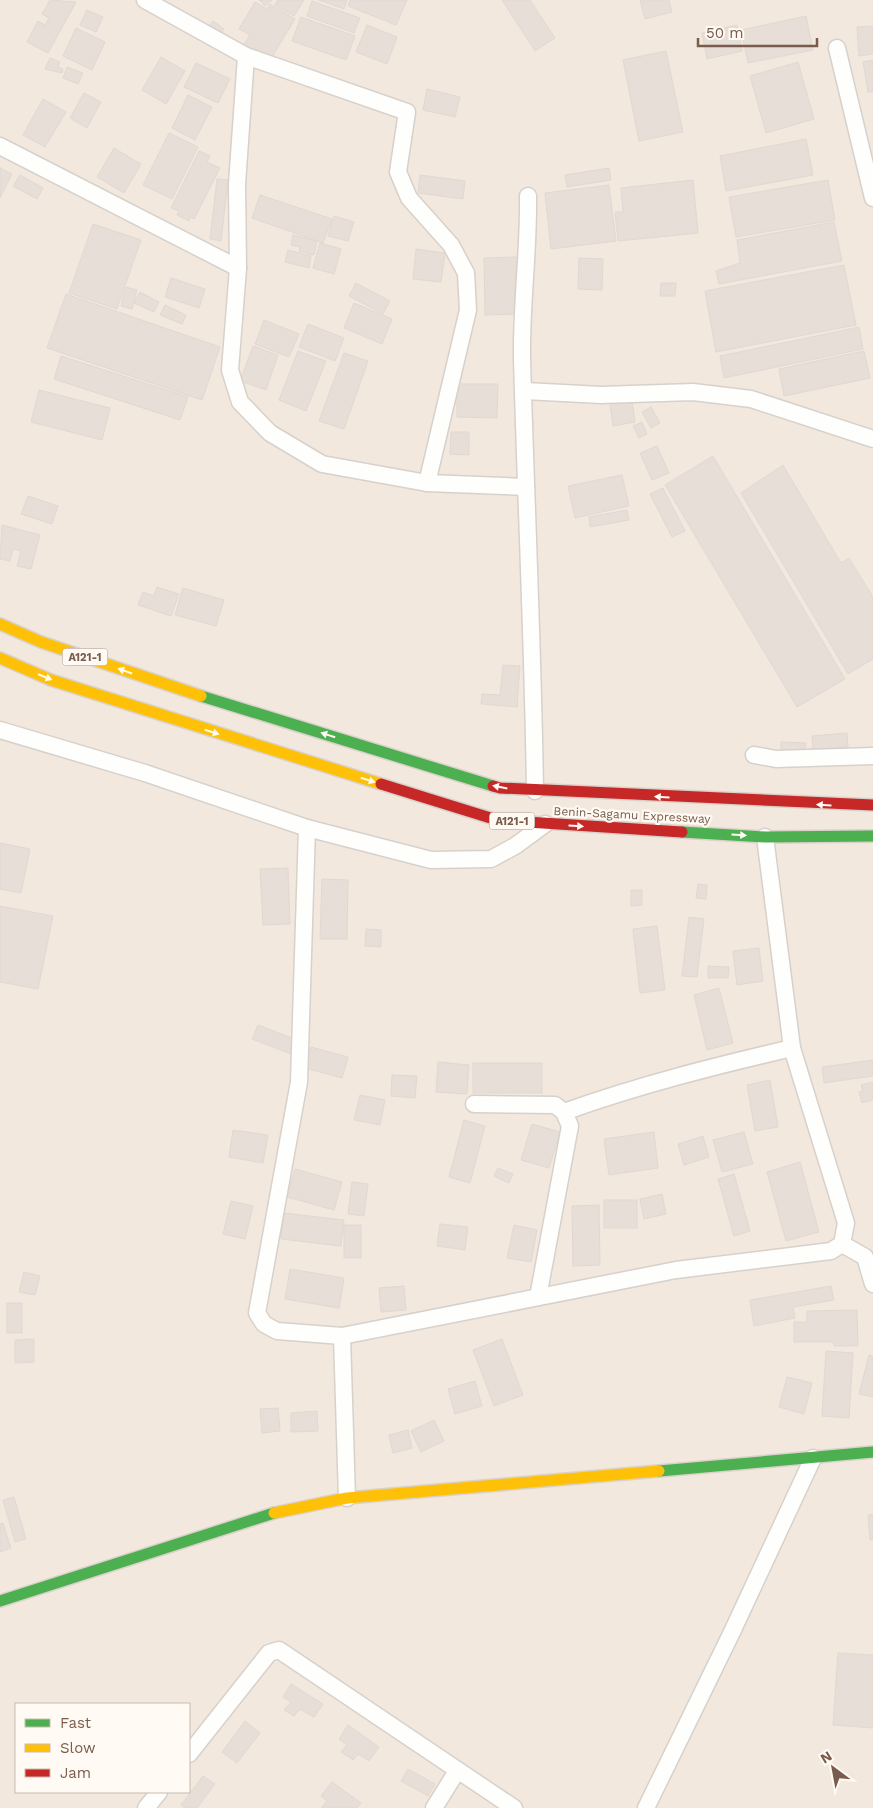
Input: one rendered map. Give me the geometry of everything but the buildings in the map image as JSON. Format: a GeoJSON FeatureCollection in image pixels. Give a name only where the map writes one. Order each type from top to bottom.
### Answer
{"type":"FeatureCollection","features":[{"type":"Feature","properties":{"kind":"main road","name":"Benin-Sagamu Expressway"},"geometry":{"type":"LineString","coordinates":[[0,624],[41,642],[171,687],[500,788],[858,806],[873,805]]}},
{"type":"Feature","properties":{"kind":"main road","name":"Benin-Sagamu Expressway"},"geometry":{"type":"LineString","coordinates":[[0,658],[51,680],[166,718],[497,820],[765,837],[873,836]]}},
{"type":"Feature","properties":{"kind":"main road"},"geometry":{"type":"LineString","coordinates":[[0,1601],[262,1516],[347,1498],[873,1452]]}},
{"type":"Feature","properties":{"kind":"street"},"geometry":{"type":"LineString","coordinates":[[145,0],[246,56],[407,112],[398,172],[409,198],[452,245],[466,273],[468,310],[427,483]]}},
{"type":"Feature","properties":{"kind":"street"},"geometry":{"type":"LineString","coordinates":[[837,48],[873,198]]}},
{"type":"Feature","properties":{"kind":"street"},"geometry":{"type":"LineString","coordinates":[[246,56],[237,184],[238,268],[230,370],[240,402],[270,433],[322,464],[427,483],[526,487]]}},
{"type":"Feature","properties":{"kind":"street"},"geometry":{"type":"LineString","coordinates":[[0,146],[238,268]]}},
{"type":"Feature","properties":{"kind":"street"},"geometry":{"type":"LineString","coordinates":[[528,196],[529,239],[522,358],[532,611],[535,791]]}},
{"type":"Feature","properties":{"kind":"street"},"geometry":{"type":"LineString","coordinates":[[524,391],[601,395],[693,392],[750,399],[873,439]]}},
{"type":"Feature","properties":{"kind":"street"},"geometry":{"type":"LineString","coordinates":[[0,730],[145,773],[307,828],[431,860],[492,859],[545,824]]}},
{"type":"Feature","properties":{"kind":"street"},"geometry":{"type":"LineString","coordinates":[[754,755],[776,759],[873,756]]}},
{"type":"Feature","properties":{"kind":"street"},"geometry":{"type":"LineString","coordinates":[[307,828],[299,1082],[257,1313],[264,1324],[277,1331],[342,1336],[676,1270],[831,1251],[842,1244],[846,1223],[792,1048],[765,837]]}},
{"type":"Feature","properties":{"kind":"street"},"geometry":{"type":"LineString","coordinates":[[564,1112],[626,1089],[792,1048]]}},
{"type":"Feature","properties":{"kind":"street"},"geometry":{"type":"LineString","coordinates":[[474,1104],[555,1105],[564,1112],[570,1126],[538,1297]]}},
{"type":"Feature","properties":{"kind":"street"},"geometry":{"type":"LineString","coordinates":[[842,1244],[865,1257],[873,1284]]}},
{"type":"Feature","properties":{"kind":"street"},"geometry":{"type":"LineString","coordinates":[[342,1336],[347,1498]]}},
{"type":"Feature","properties":{"kind":"street"},"geometry":{"type":"LineString","coordinates":[[646,1808],[813,1458]]}},
{"type":"Feature","properties":{"kind":"street"},"geometry":{"type":"LineString","coordinates":[[190,1753],[269,1653],[279,1650],[514,1808]]}},
{"type":"Feature","properties":{"kind":"street"},"geometry":{"type":"LineString","coordinates":[[434,1808],[457,1770]]}},
{"type":"Feature","properties":{"kind":"street"},"geometry":{"type":"LineString","coordinates":[[635,1808],[659,1782]]}},
{"type":"Feature","properties":{"kind":"street"},"geometry":{"type":"LineString","coordinates":[[146,1808],[158,1793]]}},
{"type":"Feature","properties":{"kind":"shaded area"},"geometry":{"type":"Polygon","coordinates":[[[0,0],[873,0],[873,1808],[0,1808],[0,0]]]}},
{"type":"Feature","properties":{"kind":"traffic: fast"},"geometry":{"type":"LineString","coordinates":[[201,696],[493,786]]}},
{"type":"Feature","properties":{"kind":"traffic: fast"},"geometry":{"type":"LineString","coordinates":[[682,832],[765,837],[873,836]]}},
{"type":"Feature","properties":{"kind":"traffic: fast"},"geometry":{"type":"LineString","coordinates":[[659,1471],[873,1452]]}},
{"type":"Feature","properties":{"kind":"traffic: fast"},"geometry":{"type":"LineString","coordinates":[[0,1601],[274,1513]]}},
{"type":"Feature","properties":{"kind":"traffic: slow"},"geometry":{"type":"LineString","coordinates":[[0,624],[41,642],[201,696]]}},
{"type":"Feature","properties":{"kind":"traffic: slow"},"geometry":{"type":"LineString","coordinates":[[0,658],[51,680],[381,784]]}},
{"type":"Feature","properties":{"kind":"traffic: slow"},"geometry":{"type":"LineString","coordinates":[[274,1513],[347,1498],[659,1471]]}},
{"type":"Feature","properties":{"kind":"traffic: jam"},"geometry":{"type":"LineString","coordinates":[[381,784],[497,820],[682,832]]}},
{"type":"Feature","properties":{"kind":"traffic: jam"},"geometry":{"type":"LineString","coordinates":[[493,786],[500,788],[873,805]]}}]}
